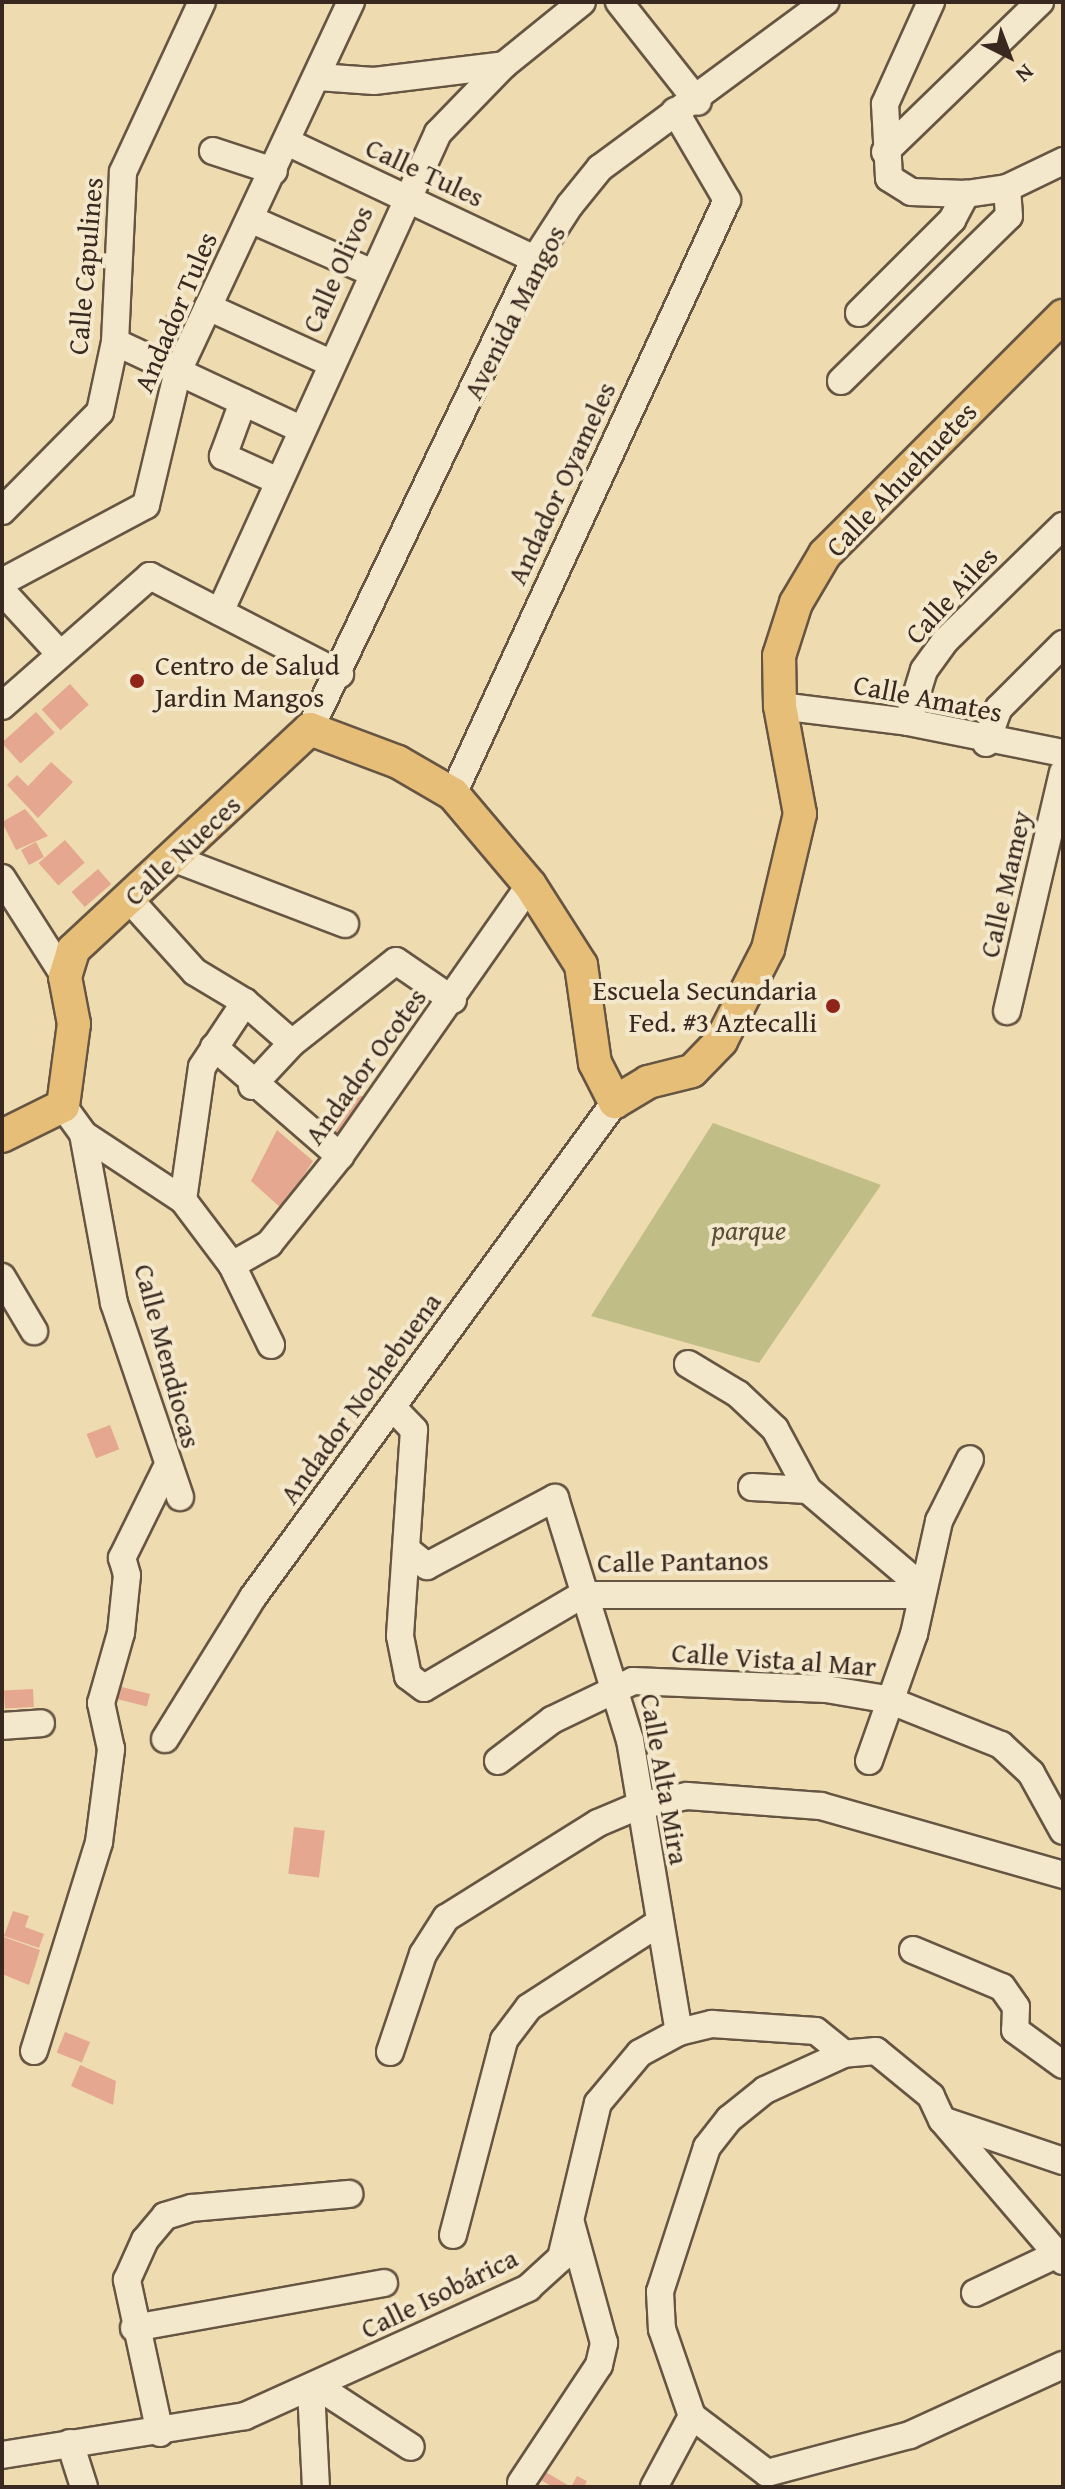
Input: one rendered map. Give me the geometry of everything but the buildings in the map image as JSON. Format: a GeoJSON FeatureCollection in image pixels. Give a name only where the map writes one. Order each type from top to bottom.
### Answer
{"type":"FeatureCollection","features":[{"type":"Feature","properties":{"kind":"main road","name":"Calle Ahuehuetes"},"geometry":{"type":"LineString","coordinates":[[615,1102],[648,1082],[692,1071],[721,1041],[768,949],[800,814],[780,706],[779,656],[796,603],[825,554],[1063,316]]}},
{"type":"Feature","properties":{"kind":"main road"},"geometry":{"type":"LineString","coordinates":[[310,729],[398,762],[453,794],[530,885],[581,965],[595,1063],[615,1102]]}},
{"type":"Feature","properties":{"kind":"main road","name":"Calle Nueces"},"geometry":{"type":"LineString","coordinates":[[65,977],[73,950],[175,859],[310,729]]}},
{"type":"Feature","properties":{"kind":"main road"},"geometry":{"type":"LineString","coordinates":[[2,1136],[63,1106],[74,1024],[65,977]]}},
{"type":"Feature","properties":{"kind":"street","name":"Calle Capulines"},"geometry":{"type":"LineString","coordinates":[[2,511],[100,412],[115,342],[123,172],[202,2]]}},
{"type":"Feature","properties":{"kind":"street","name":"Andador Tules"},"geometry":{"type":"LineString","coordinates":[[2,582],[146,505],[178,371],[351,2]]}},
{"type":"Feature","properties":{"kind":"street","name":"Calle Olivos"},"geometry":{"type":"LineString","coordinates":[[220,612],[276,480],[405,197],[438,133],[504,65],[582,2]]}},
{"type":"Feature","properties":{"kind":"street"},"geometry":{"type":"LineString","coordinates":[[619,2],[686,106]]}},
{"type":"Feature","properties":{"kind":"street","name":"Avenida Mangos"},"geometry":{"type":"LineString","coordinates":[[310,729],[340,674],[535,259],[600,168],[686,106],[790,12],[825,2]]}},
{"type":"Feature","properties":{"kind":"street"},"geometry":{"type":"LineString","coordinates":[[931,2],[885,104],[885,152],[889,178],[911,192],[966,194],[1007,188],[1063,161]]}},
{"type":"Feature","properties":{"kind":"street"},"geometry":{"type":"LineString","coordinates":[[885,152],[1040,2]]}},
{"type":"Feature","properties":{"kind":"street"},"geometry":{"type":"LineString","coordinates":[[318,77],[374,81],[504,65]]}},
{"type":"Feature","properties":{"kind":"street","name":"Andador Oyameles"},"geometry":{"type":"LineString","coordinates":[[453,794],[727,200],[686,106]]}},
{"type":"Feature","properties":{"kind":"street","name":"Calle Tules"},"geometry":{"type":"LineString","coordinates":[[287,142],[535,259]]}},
{"type":"Feature","properties":{"kind":"street"},"geometry":{"type":"LineString","coordinates":[[213,151],[274,171]]}},
{"type":"Feature","properties":{"kind":"street"},"geometry":{"type":"LineString","coordinates":[[841,381],[1009,216],[1007,188]]}},
{"type":"Feature","properties":{"kind":"street"},"geometry":{"type":"LineString","coordinates":[[859,313],[952,220],[966,194]]}},
{"type":"Feature","properties":{"kind":"street"},"geometry":{"type":"LineString","coordinates":[[250,219],[371,272]]}},
{"type":"Feature","properties":{"kind":"street"},"geometry":{"type":"LineString","coordinates":[[208,307],[331,363]]}},
{"type":"Feature","properties":{"kind":"street"},"geometry":{"type":"LineString","coordinates":[[115,342],[301,429]]}},
{"type":"Feature","properties":{"kind":"street"},"geometry":{"type":"LineString","coordinates":[[243,402],[223,456],[276,480]]}},
{"type":"Feature","properties":{"kind":"street","name":"Calle Ailes"},"geometry":{"type":"LineString","coordinates":[[908,722],[924,670],[945,641],[1063,526]]}},
{"type":"Feature","properties":{"kind":"street"},"geometry":{"type":"LineString","coordinates":[[2,706],[150,576],[340,674]]}},
{"type":"Feature","properties":{"kind":"street"},"geometry":{"type":"LineString","coordinates":[[2,591],[60,654]]}},
{"type":"Feature","properties":{"kind":"street"},"geometry":{"type":"LineString","coordinates":[[986,743],[999,708],[1063,644]]}},
{"type":"Feature","properties":{"kind":"street","name":"Calle Amates"},"geometry":{"type":"LineString","coordinates":[[780,706],[908,722],[986,743],[1063,753]]}},
{"type":"Feature","properties":{"kind":"street","name":"Calle Mamey"},"geometry":{"type":"LineString","coordinates":[[1007,1011],[1063,772]]}},
{"type":"Feature","properties":{"kind":"street"},"geometry":{"type":"LineString","coordinates":[[175,859],[345,924]]}},
{"type":"Feature","properties":{"kind":"street"},"geometry":{"type":"LineString","coordinates":[[2,878],[65,977]]}},
{"type":"Feature","properties":{"kind":"street","name":"Andador Ocotes"},"geometry":{"type":"LineString","coordinates":[[232,1265],[269,1244],[340,1156],[453,1000],[530,885]]}},
{"type":"Feature","properties":{"kind":"street"},"geometry":{"type":"LineString","coordinates":[[129,899],[195,972],[245,1002],[292,1043]]}},
{"type":"Feature","properties":{"kind":"street"},"geometry":{"type":"LineString","coordinates":[[252,1086],[292,1043],[396,961],[453,1000]]}},
{"type":"Feature","properties":{"kind":"street"},"geometry":{"type":"LineString","coordinates":[[183,1200],[202,1067],[245,1002]]}},
{"type":"Feature","properties":{"kind":"street"},"geometry":{"type":"LineString","coordinates":[[214,1047],[252,1086],[340,1156]]}},
{"type":"Feature","properties":{"kind":"street","name":"Andador Nochebuena"},"geometry":{"type":"LineString","coordinates":[[165,1739],[253,1597],[394,1409],[615,1102]]}},
{"type":"Feature","properties":{"kind":"street"},"geometry":{"type":"LineString","coordinates":[[63,1106],[83,1134],[183,1200],[232,1265],[271,1345]]}},
{"type":"Feature","properties":{"kind":"street","name":"Calle Mendiocas"},"geometry":{"type":"LineString","coordinates":[[83,1134],[114,1303],[166,1469],[180,1497]]}},
{"type":"Feature","properties":{"kind":"street"},"geometry":{"type":"LineString","coordinates":[[2,1277],[34,1331]]}},
{"type":"Feature","properties":{"kind":"street"},"geometry":{"type":"LineString","coordinates":[[688,1364],[738,1394],[775,1429],[808,1490],[922,1592]]}},
{"type":"Feature","properties":{"kind":"street"},"geometry":{"type":"LineString","coordinates":[[394,1409],[414,1430],[406,1549]]}},
{"type":"Feature","properties":{"kind":"street"},"geometry":{"type":"LineString","coordinates":[[869,1761],[886,1699],[914,1634],[939,1521],[970,1459]]}},
{"type":"Feature","properties":{"kind":"street"},"geometry":{"type":"LineString","coordinates":[[34,2051],[99,1842],[111,1749],[101,1703],[121,1633],[127,1575],[122,1558],[166,1469]]}},
{"type":"Feature","properties":{"kind":"street"},"geometry":{"type":"LineString","coordinates":[[752,1487],[808,1490]]}},
{"type":"Feature","properties":{"kind":"street","name":"Calle Alta Mira"},"geometry":{"type":"LineString","coordinates":[[406,1549],[427,1566],[555,1498],[582,1595],[616,1686],[679,2032]]}},
{"type":"Feature","properties":{"kind":"street","name":"Calle Pantanos"},"geometry":{"type":"LineString","coordinates":[[406,1549],[400,1636],[408,1676],[424,1688],[582,1595],[922,1592]]}},
{"type":"Feature","properties":{"kind":"street"},"geometry":{"type":"LineString","coordinates":[[498,1761],[616,1686]]}},
{"type":"Feature","properties":{"kind":"street","name":"Calle Vista al Mar"},"geometry":{"type":"LineString","coordinates":[[616,1686],[826,1689],[886,1699],[1001,1745],[1031,1773],[1063,1831]]}},
{"type":"Feature","properties":{"kind":"street"},"geometry":{"type":"LineString","coordinates":[[2,1726],[41,1723]]}},
{"type":"Feature","properties":{"kind":"street"},"geometry":{"type":"LineString","coordinates":[[390,2052],[423,1954],[446,1918],[598,1823],[638,1806],[687,1796],[821,1806],[1063,1875]]}},
{"type":"Feature","properties":{"kind":"street"},"geometry":{"type":"LineString","coordinates":[[453,2235],[504,2040],[529,2007],[659,1923]]}},
{"type":"Feature","properties":{"kind":"street"},"geometry":{"type":"LineString","coordinates":[[913,1950],[1002,1987],[1016,2007],[1015,2030],[1063,2065]]}},
{"type":"Feature","properties":{"kind":"street","name":"Calle Isobárica"},"geometry":{"type":"LineString","coordinates":[[2,2455],[70,2443],[160,2433],[245,2416],[315,2388],[444,2321],[539,2281],[561,2258],[598,2103],[640,2053],[679,2032],[712,2024],[816,2031],[844,2054]]}},
{"type":"Feature","properties":{"kind":"street"},"geometry":{"type":"LineString","coordinates":[[975,2293],[1060,2258],[942,2120],[931,2096],[900,2067],[876,2051],[844,2054],[765,2090],[707,2147],[660,2292],[662,2329],[692,2416],[767,2480],[910,2435],[1063,2365]]}},
{"type":"Feature","properties":{"kind":"street"},"geometry":{"type":"LineString","coordinates":[[942,2120],[1063,2161]]}},
{"type":"Feature","properties":{"kind":"street"},"geometry":{"type":"LineString","coordinates":[[160,2433],[134,2328],[127,2280],[165,2216],[349,2194]]}},
{"type":"Feature","properties":{"kind":"street"},"geometry":{"type":"LineString","coordinates":[[521,2483],[599,2365],[604,2343],[570,2220]]}},
{"type":"Feature","properties":{"kind":"street"},"geometry":{"type":"LineString","coordinates":[[134,2328],[384,2283]]}},
{"type":"Feature","properties":{"kind":"street"},"geometry":{"type":"LineString","coordinates":[[315,2388],[411,2447]]}},
{"type":"Feature","properties":{"kind":"street"},"geometry":{"type":"LineString","coordinates":[[315,2388],[316,2487]]}},
{"type":"Feature","properties":{"kind":"street"},"geometry":{"type":"LineString","coordinates":[[654,2487],[692,2416]]}},
{"type":"Feature","properties":{"kind":"street"},"geometry":{"type":"LineString","coordinates":[[70,2443],[84,2487]]}},
{"type":"Feature","properties":{"kind":"green space","name":"parque"},"geometry":{"type":"Polygon","coordinates":[[[713,1123],[881,1185],[759,1363],[591,1316],[713,1123]]]}},
{"type":"Feature","properties":{"kind":"place","name":"Centro de Salud Jardin Mangos"},"geometry":{"type":"Point","coordinates":[137,681]}},
{"type":"Feature","properties":{"kind":"place","name":"Escuela Secundaria Fed. #3 Aztecalli"},"geometry":{"type":"Point","coordinates":[833,1006]}}]}
